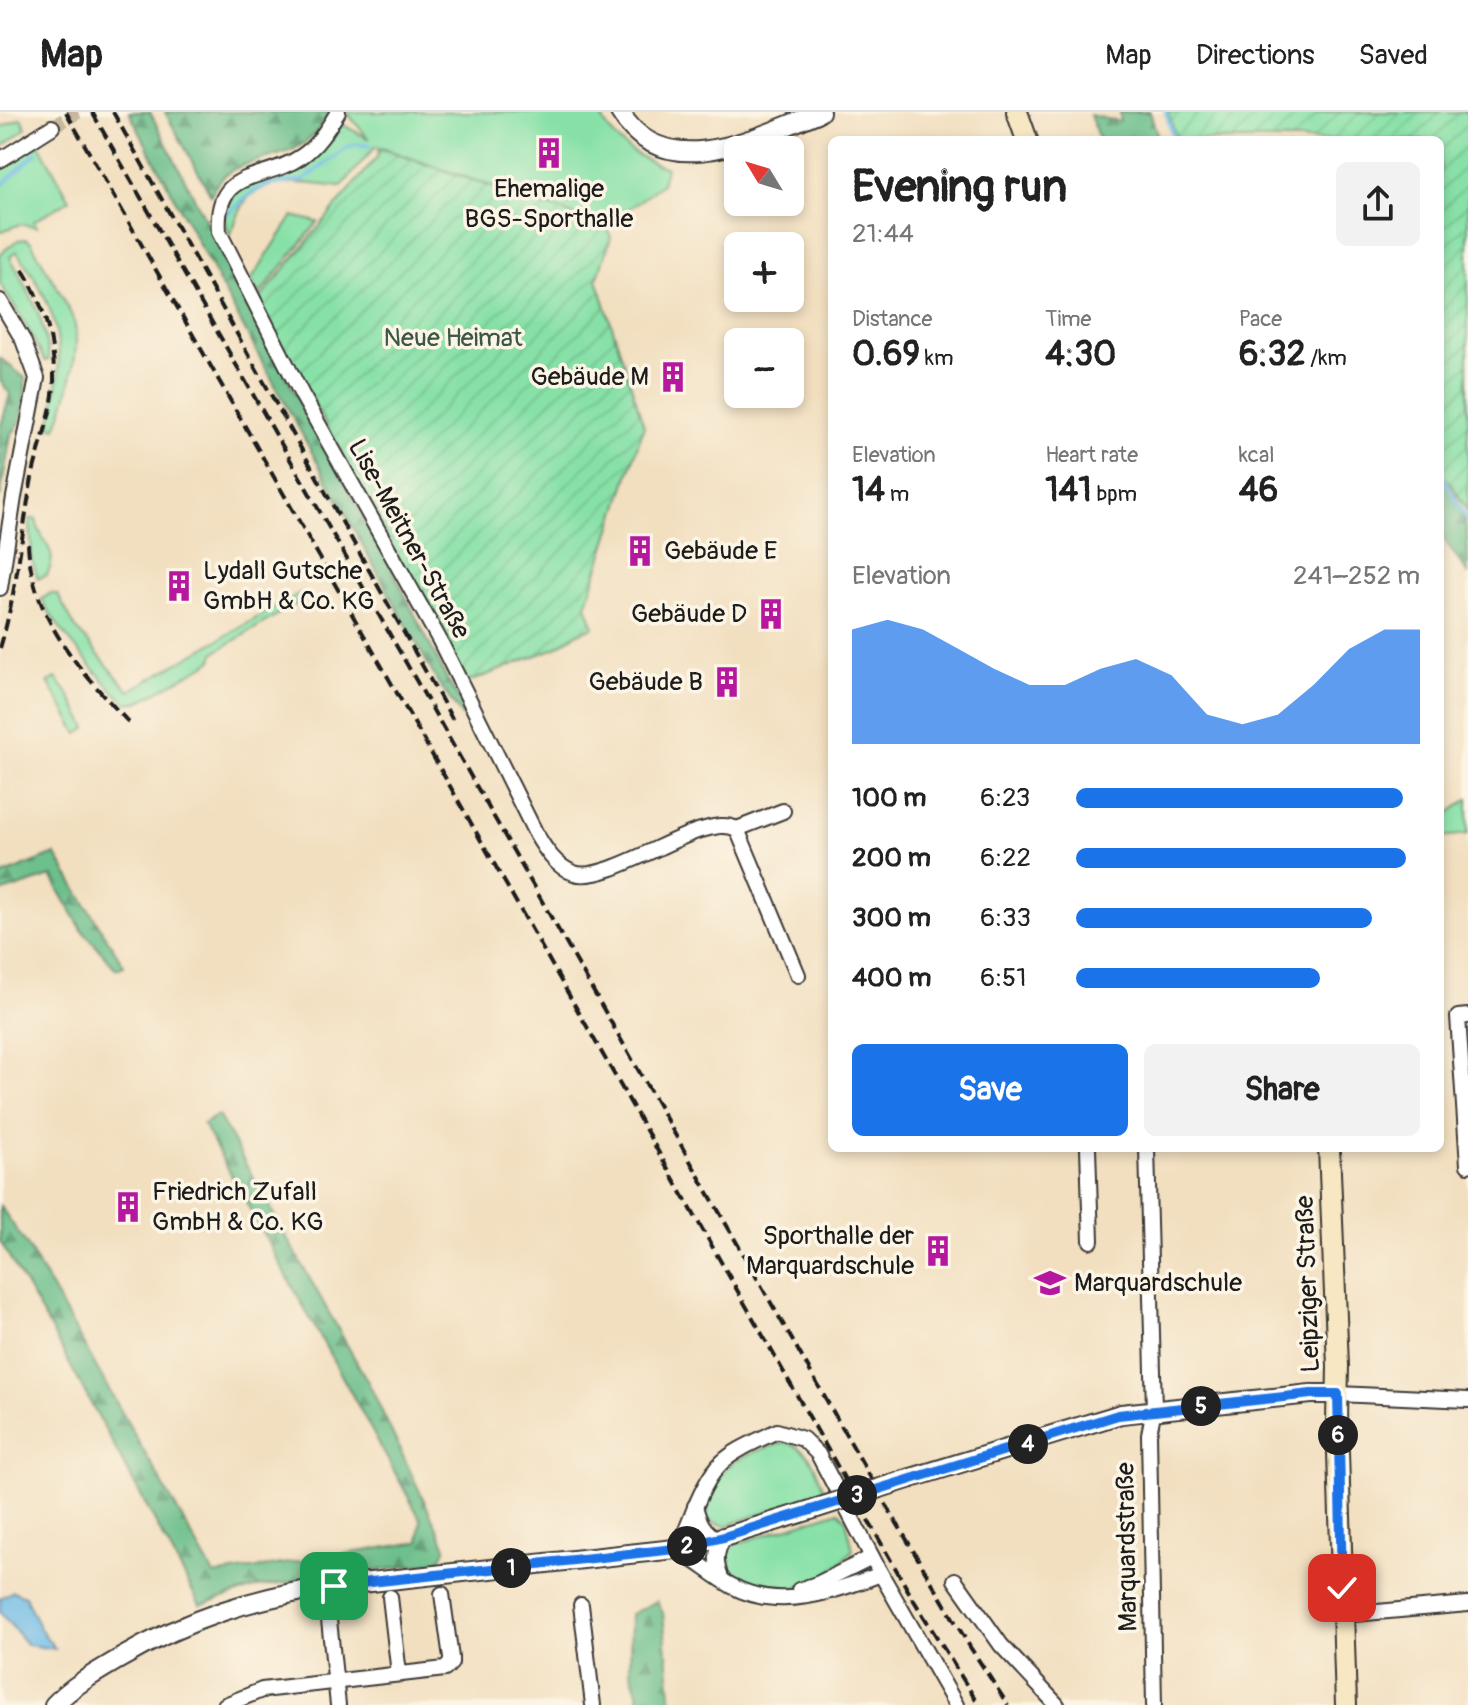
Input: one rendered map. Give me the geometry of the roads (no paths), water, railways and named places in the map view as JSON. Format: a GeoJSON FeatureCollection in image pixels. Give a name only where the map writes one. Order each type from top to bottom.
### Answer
{"type":"FeatureCollection","features":[{"type":"Feature","properties":{"kind":"main road"},"geometry":{"type":"LineString","coordinates":[[1017,112],[1026,136]]}},
{"type":"Feature","properties":{"kind":"main road","name":"Leipziger Straße"},"geometry":{"type":"LineString","coordinates":[[1329,1152],[1346,1705]]}},
{"type":"Feature","properties":{"kind":"street","name":"Lise-Meitner-Straße"},"geometry":{"type":"LineString","coordinates":[[338,112],[324,135],[303,156],[279,168],[240,180],[229,189],[218,213],[219,232],[302,395],[439,639],[536,834],[556,863],[576,875],[596,873],[626,863],[692,832],[719,826],[735,828]]}},
{"type":"Feature","properties":{"kind":"street"},"geometry":{"type":"LineString","coordinates":[[620,112],[632,129],[654,145],[697,153],[761,135],[820,112]]}},
{"type":"Feature","properties":{"kind":"street"},"geometry":{"type":"LineString","coordinates":[[0,160],[52,127]]}},
{"type":"Feature","properties":{"kind":"street"},"geometry":{"type":"LineString","coordinates":[[0,301],[23,340],[37,378],[0,588]]}},
{"type":"Feature","properties":{"kind":"street"},"geometry":{"type":"LineString","coordinates":[[783,811],[735,828],[798,975]]}},
{"type":"Feature","properties":{"kind":"street"},"geometry":{"type":"LineString","coordinates":[[1468,1016],[1458,1017],[1468,1165]]}},
{"type":"Feature","properties":{"kind":"street"},"geometry":{"type":"LineString","coordinates":[[1088,1152],[1091,1241]]}},
{"type":"Feature","properties":{"kind":"street","name":"Marquardstraße"},"geometry":{"type":"LineString","coordinates":[[1147,1152],[1154,1409],[1150,1429],[1154,1705]]}},
{"type":"Feature","properties":{"kind":"street"},"geometry":{"type":"LineString","coordinates":[[54,1703],[101,1669],[176,1628],[211,1613],[286,1592],[675,1549],[721,1538],[1118,1415],[1154,1409],[1311,1394],[1468,1400]]}},
{"type":"Feature","properties":{"kind":"street"},"geometry":{"type":"LineString","coordinates":[[675,1549],[683,1541],[695,1506],[712,1472],[725,1458],[777,1431],[803,1439],[818,1454],[881,1574],[956,1705]]}},
{"type":"Feature","properties":{"kind":"street"},"geometry":{"type":"LineString","coordinates":[[695,1506],[701,1525],[711,1536],[721,1538]]}},
{"type":"Feature","properties":{"kind":"street"},"geometry":{"type":"LineString","coordinates":[[721,1538],[716,1564],[722,1579]]}},
{"type":"Feature","properties":{"kind":"street"},"geometry":{"type":"LineString","coordinates":[[675,1549],[756,1596],[803,1597],[881,1574]]}},
{"type":"Feature","properties":{"kind":"street"},"geometry":{"type":"LineString","coordinates":[[776,1597],[817,1584],[872,1557]]}},
{"type":"Feature","properties":{"kind":"street"},"geometry":{"type":"LineString","coordinates":[[955,1580],[1001,1645],[1057,1705]]}},
{"type":"Feature","properties":{"kind":"street"},"geometry":{"type":"LineString","coordinates":[[225,1705],[262,1690],[442,1670],[451,1663],[442,1594]]}},
{"type":"Feature","properties":{"kind":"street"},"geometry":{"type":"LineString","coordinates":[[390,1597],[399,1674]]}},
{"type":"Feature","properties":{"kind":"street"},"geometry":{"type":"LineString","coordinates":[[1343,1615],[1468,1604]]}},
{"type":"Feature","properties":{"kind":"street"},"geometry":{"type":"LineString","coordinates":[[581,1605],[593,1705]]}},
{"type":"Feature","properties":{"kind":"street"},"geometry":{"type":"LineString","coordinates":[[329,1620],[338,1705]]}},
{"type":"Feature","properties":{"kind":"water"},"geometry":{"type":"Polygon","coordinates":[[[13,1591],[25,1596],[39,1627],[55,1649],[27,1645],[0,1612],[0,1598],[13,1591]]]}},
{"type":"Feature","properties":{"kind":"waterway"},"geometry":{"type":"LineString","coordinates":[[1166,112],[1173,136]]}},
{"type":"Feature","properties":{"kind":"waterway"},"geometry":{"type":"LineString","coordinates":[[227,214],[267,185],[304,180],[348,147],[356,144],[370,146]]}},
{"type":"Feature","properties":{"kind":"waterway"},"geometry":{"type":"LineString","coordinates":[[0,187],[36,153]]}},
{"type":"Feature","properties":{"kind":"waterway"},"geometry":{"type":"LineString","coordinates":[[1444,479],[1468,521]]}},
{"type":"Feature","properties":{"kind":"tunnel"},"geometry":{"type":"LineString","coordinates":[[52,127],[78,112]]}},
{"type":"Feature","properties":{"kind":"railway"},"geometry":{"type":"LineString","coordinates":[[66,112],[913,1599],[979,1705]]}},
{"type":"Feature","properties":{"kind":"railway"},"geometry":{"type":"LineString","coordinates":[[92,112],[884,1501],[1008,1705]]}},
{"type":"Feature","properties":{"kind":"railway"},"geometry":{"type":"LineString","coordinates":[[113,112],[455,724]]}},
{"type":"Feature","properties":{"kind":"railway"},"geometry":{"type":"LineString","coordinates":[[0,648],[15,585],[32,478],[54,389],[49,332],[40,304],[20,265]]}},
{"type":"Feature","properties":{"kind":"railway"},"geometry":{"type":"LineString","coordinates":[[28,544],[39,598],[50,622],[79,666],[133,727]]}},
{"type":"Feature","properties":{"kind":"place","name":"Ehemalige BGS-Sporthalle"},"geometry":{"type":"Point","coordinates":[549,153]}},
{"type":"Feature","properties":{"kind":"place","name":"Gebäude M"},"geometry":{"type":"Point","coordinates":[673,377]}},
{"type":"Feature","properties":{"kind":"place","name":"Gebäude E"},"geometry":{"type":"Point","coordinates":[640,551]}},
{"type":"Feature","properties":{"kind":"place","name":"Lydall Gutsche GmbH & Co. KG"},"geometry":{"type":"Point","coordinates":[179,586]}},
{"type":"Feature","properties":{"kind":"place","name":"Gebäude D"},"geometry":{"type":"Point","coordinates":[771,614]}},
{"type":"Feature","properties":{"kind":"place","name":"Gebäude B"},"geometry":{"type":"Point","coordinates":[727,682]}},
{"type":"Feature","properties":{"kind":"place","name":"Friedrich Zufall GmbH & Co. KG"},"geometry":{"type":"Point","coordinates":[128,1207]}},
{"type":"Feature","properties":{"kind":"place","name":"Sporthalle der Marquardschule"},"geometry":{"type":"Point","coordinates":[938,1251]}},
{"type":"Feature","properties":{"kind":"place","name":"Marquardschule"},"geometry":{"type":"Point","coordinates":[1050,1283]}},
{"type":"Feature","properties":{"kind":"park label","name":"Neue Heimat"},"geometry":{"type":"Point","coordinates":[453,338]}}]}
